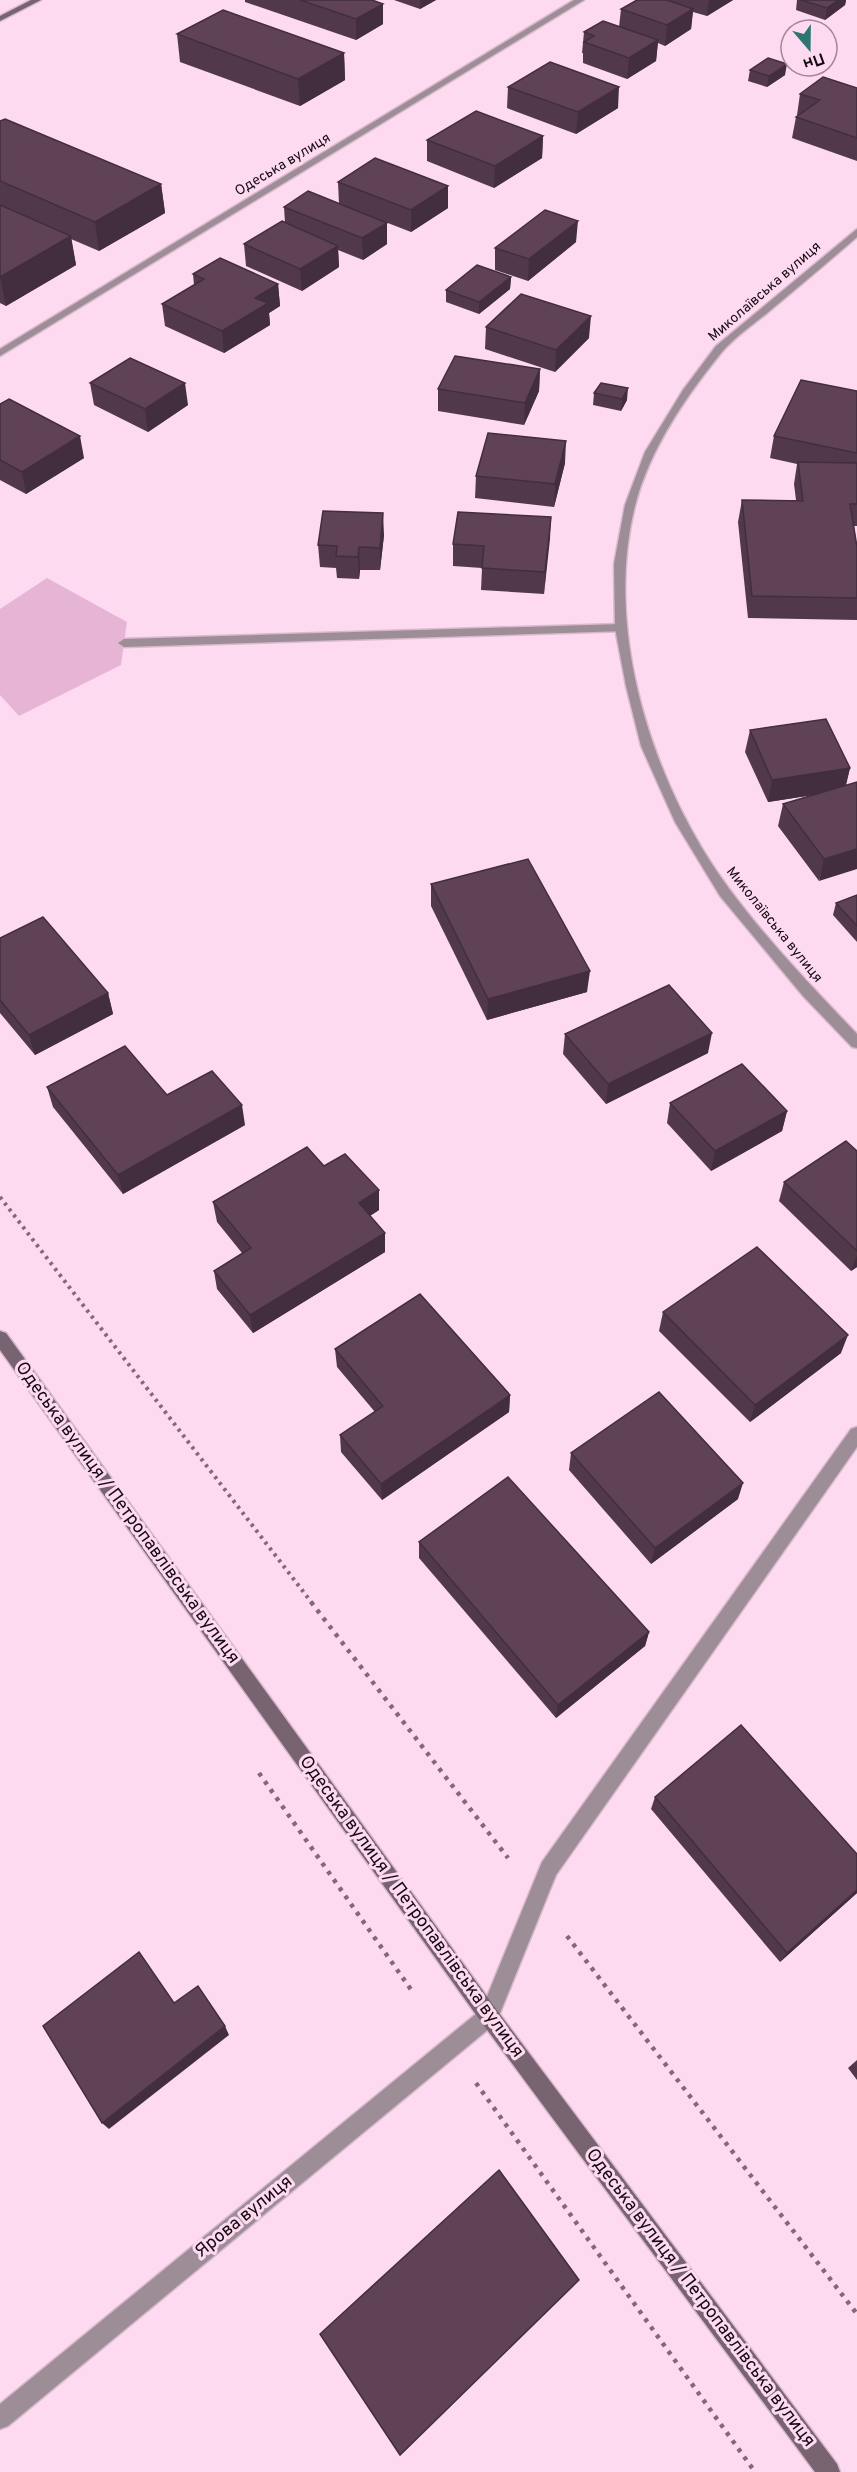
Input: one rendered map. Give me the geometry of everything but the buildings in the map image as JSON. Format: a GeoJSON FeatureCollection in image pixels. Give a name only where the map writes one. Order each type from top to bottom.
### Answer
{"type":"FeatureCollection","features":[{"type":"Feature","properties":{"kind":"main road"},"geometry":{"type":"LineString","coordinates":[[0,19],[37,0]]}},
{"type":"Feature","properties":{"kind":"main road","name":"Одеська вулиця / Петропавлівська вулиця"},"geometry":{"type":"LineString","coordinates":[[0,1338],[489,2016],[829,2472]]}},
{"type":"Feature","properties":{"kind":"street","name":"Одеська вулиця"},"geometry":{"type":"LineString","coordinates":[[0,353],[580,0]]}},
{"type":"Feature","properties":{"kind":"street","name":"Миколаївська вулиця"},"geometry":{"type":"LineString","coordinates":[[857,232],[720,348],[687,392],[650,452],[630,505],[620,564],[621,628],[632,686],[648,746],[681,822],[725,893],[808,992],[857,1043]]}},
{"type":"Feature","properties":{"kind":"street"},"geometry":{"type":"LineString","coordinates":[[124,643],[621,628]]}},
{"type":"Feature","properties":{"kind":"street"},"geometry":{"type":"LineString","coordinates":[[489,2016],[549,1869],[857,1434]]}},
{"type":"Feature","properties":{"kind":"street","name":"Ярова вулиця"},"geometry":{"type":"LineString","coordinates":[[0,2418],[489,2016]]}},
{"type":"Feature","properties":{"kind":"path"},"geometry":{"type":"LineString","coordinates":[[0,1197],[857,2314]]}},
{"type":"Feature","properties":{"kind":"path"},"geometry":{"type":"LineString","coordinates":[[474,2080],[755,2472]]}},
{"type":"Feature","properties":{"kind":"shaded area"},"geometry":{"type":"Polygon","coordinates":[[[47,578],[127,622],[121,665],[19,716],[0,695],[0,609],[47,578]]]}}]}
